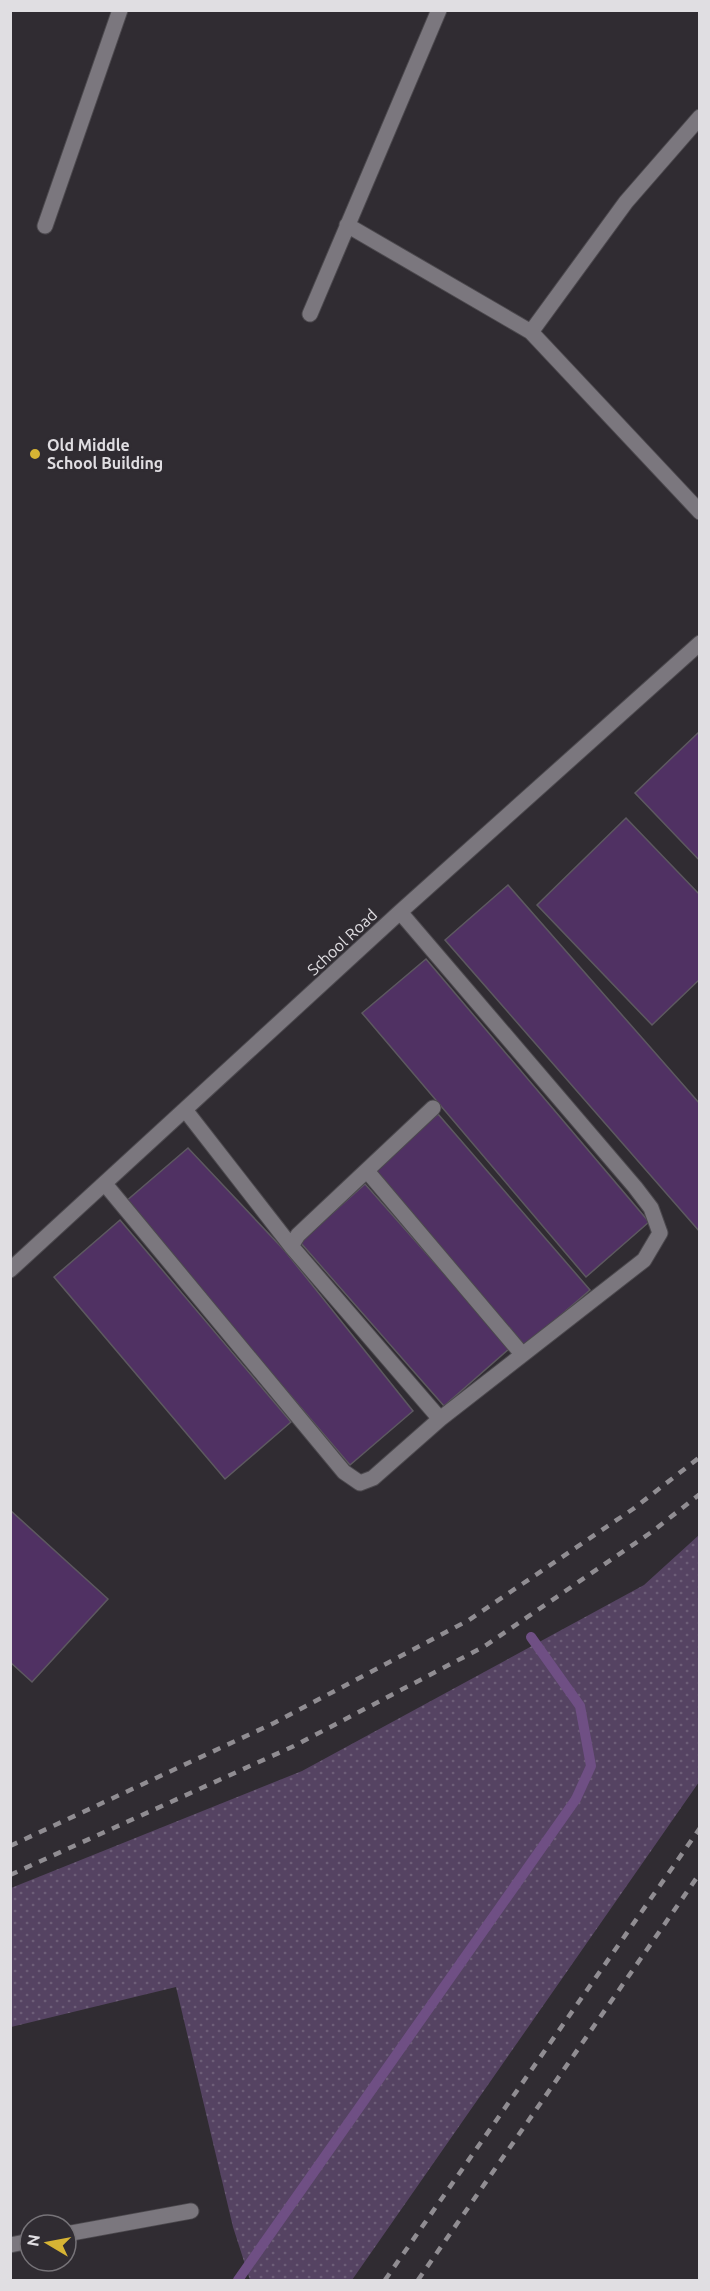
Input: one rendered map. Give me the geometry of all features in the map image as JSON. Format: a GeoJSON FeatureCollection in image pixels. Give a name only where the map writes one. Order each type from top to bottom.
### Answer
{"type":"FeatureCollection","features":[{"type":"Feature","properties":{"kind":"street"},"geometry":{"type":"LineString","coordinates":[[45,226],[120,10]]}},
{"type":"Feature","properties":{"kind":"street"},"geometry":{"type":"LineString","coordinates":[[310,314],[439,10]]}},
{"type":"Feature","properties":{"kind":"street"},"geometry":{"type":"LineString","coordinates":[[531,332],[626,202],[699,117]]}},
{"type":"Feature","properties":{"kind":"street"},"geometry":{"type":"LineString","coordinates":[[347,225],[531,332],[699,513]]}},
{"type":"Feature","properties":{"kind":"street","name":"School Road"},"geometry":{"type":"LineString","coordinates":[[10,1270],[186,1111],[400,912],[699,643]]}},
{"type":"Feature","properties":{"kind":"street"},"geometry":{"type":"LineString","coordinates":[[105,1184],[344,1472],[360,1483],[373,1478],[440,1419],[644,1260],[660,1233],[651,1208],[400,912]]}},
{"type":"Feature","properties":{"kind":"street"},"geometry":{"type":"LineString","coordinates":[[291,1246],[298,1235],[433,1108]]}},
{"type":"Feature","properties":{"kind":"street"},"geometry":{"type":"LineString","coordinates":[[186,1111],[291,1246],[440,1419]]}},
{"type":"Feature","properties":{"kind":"street"},"geometry":{"type":"LineString","coordinates":[[367,1171],[522,1354]]}},
{"type":"Feature","properties":{"kind":"street"},"geometry":{"type":"LineString","coordinates":[[78,2233],[191,2211]]}},
{"type":"Feature","properties":{"kind":"shaded area"},"geometry":{"type":"Polygon","coordinates":[[[699,1535],[699,1782],[352,2280],[250,2280],[233,2227],[176,1987],[11,2027],[11,1888],[302,1771],[644,1585],[699,1535]]]}},
{"type":"Feature","properties":{"kind":"building"},"geometry":{"type":"Polygon","coordinates":[[[700,733],[700,861],[635,793],[700,733]]]}},
{"type":"Feature","properties":{"kind":"building"},"geometry":{"type":"Polygon","coordinates":[[[626,818],[700,895],[700,979],[652,1025],[537,905],[626,818]]]}},
{"type":"Feature","properties":{"kind":"building"},"geometry":{"type":"Polygon","coordinates":[[[508,885],[700,1104],[700,1232],[445,940],[508,885]]]}},
{"type":"Feature","properties":{"kind":"building"},"geometry":{"type":"Polygon","coordinates":[[[426,959],[649,1222],[586,1277],[362,1013],[426,959]]]}},
{"type":"Feature","properties":{"kind":"building"},"geometry":{"type":"Polygon","coordinates":[[[438,1114],[590,1290],[525,1346],[373,1170],[438,1114]]]}},
{"type":"Feature","properties":{"kind":"building"},"geometry":{"type":"Polygon","coordinates":[[[188,1148],[285,1251],[413,1411],[350,1465],[125,1202],[188,1148]]]}},
{"type":"Feature","properties":{"kind":"building"},"geometry":{"type":"Polygon","coordinates":[[[365,1184],[510,1348],[444,1406],[300,1242],[365,1184]]]}},
{"type":"Feature","properties":{"kind":"building"},"geometry":{"type":"Polygon","coordinates":[[[120,1220],[291,1422],[225,1479],[54,1277],[120,1220]]]}},
{"type":"Feature","properties":{"kind":"building"},"geometry":{"type":"Polygon","coordinates":[[[10,1510],[108,1599],[32,1682],[10,1662],[10,1510]]]}},
{"type":"Feature","properties":{"kind":"waterway"},"geometry":{"type":"LineString","coordinates":[[238,2280],[576,1799],[591,1766],[580,1706],[531,1637]]}},
{"type":"Feature","properties":{"kind":"railway"},"geometry":{"type":"LineString","coordinates":[[10,1846],[274,1723],[469,1620],[633,1509],[700,1457]]}},
{"type":"Feature","properties":{"kind":"railway"},"geometry":{"type":"LineString","coordinates":[[10,1875],[294,1746],[485,1646],[653,1531],[700,1494]]}},
{"type":"Feature","properties":{"kind":"railway"},"geometry":{"type":"LineString","coordinates":[[385,2280],[700,1828]]}},
{"type":"Feature","properties":{"kind":"railway"},"geometry":{"type":"LineString","coordinates":[[418,2280],[700,1873]]}},
{"type":"Feature","properties":{"kind":"place","name":"Old Middle School Building"},"geometry":{"type":"Point","coordinates":[35,454]}}]}
